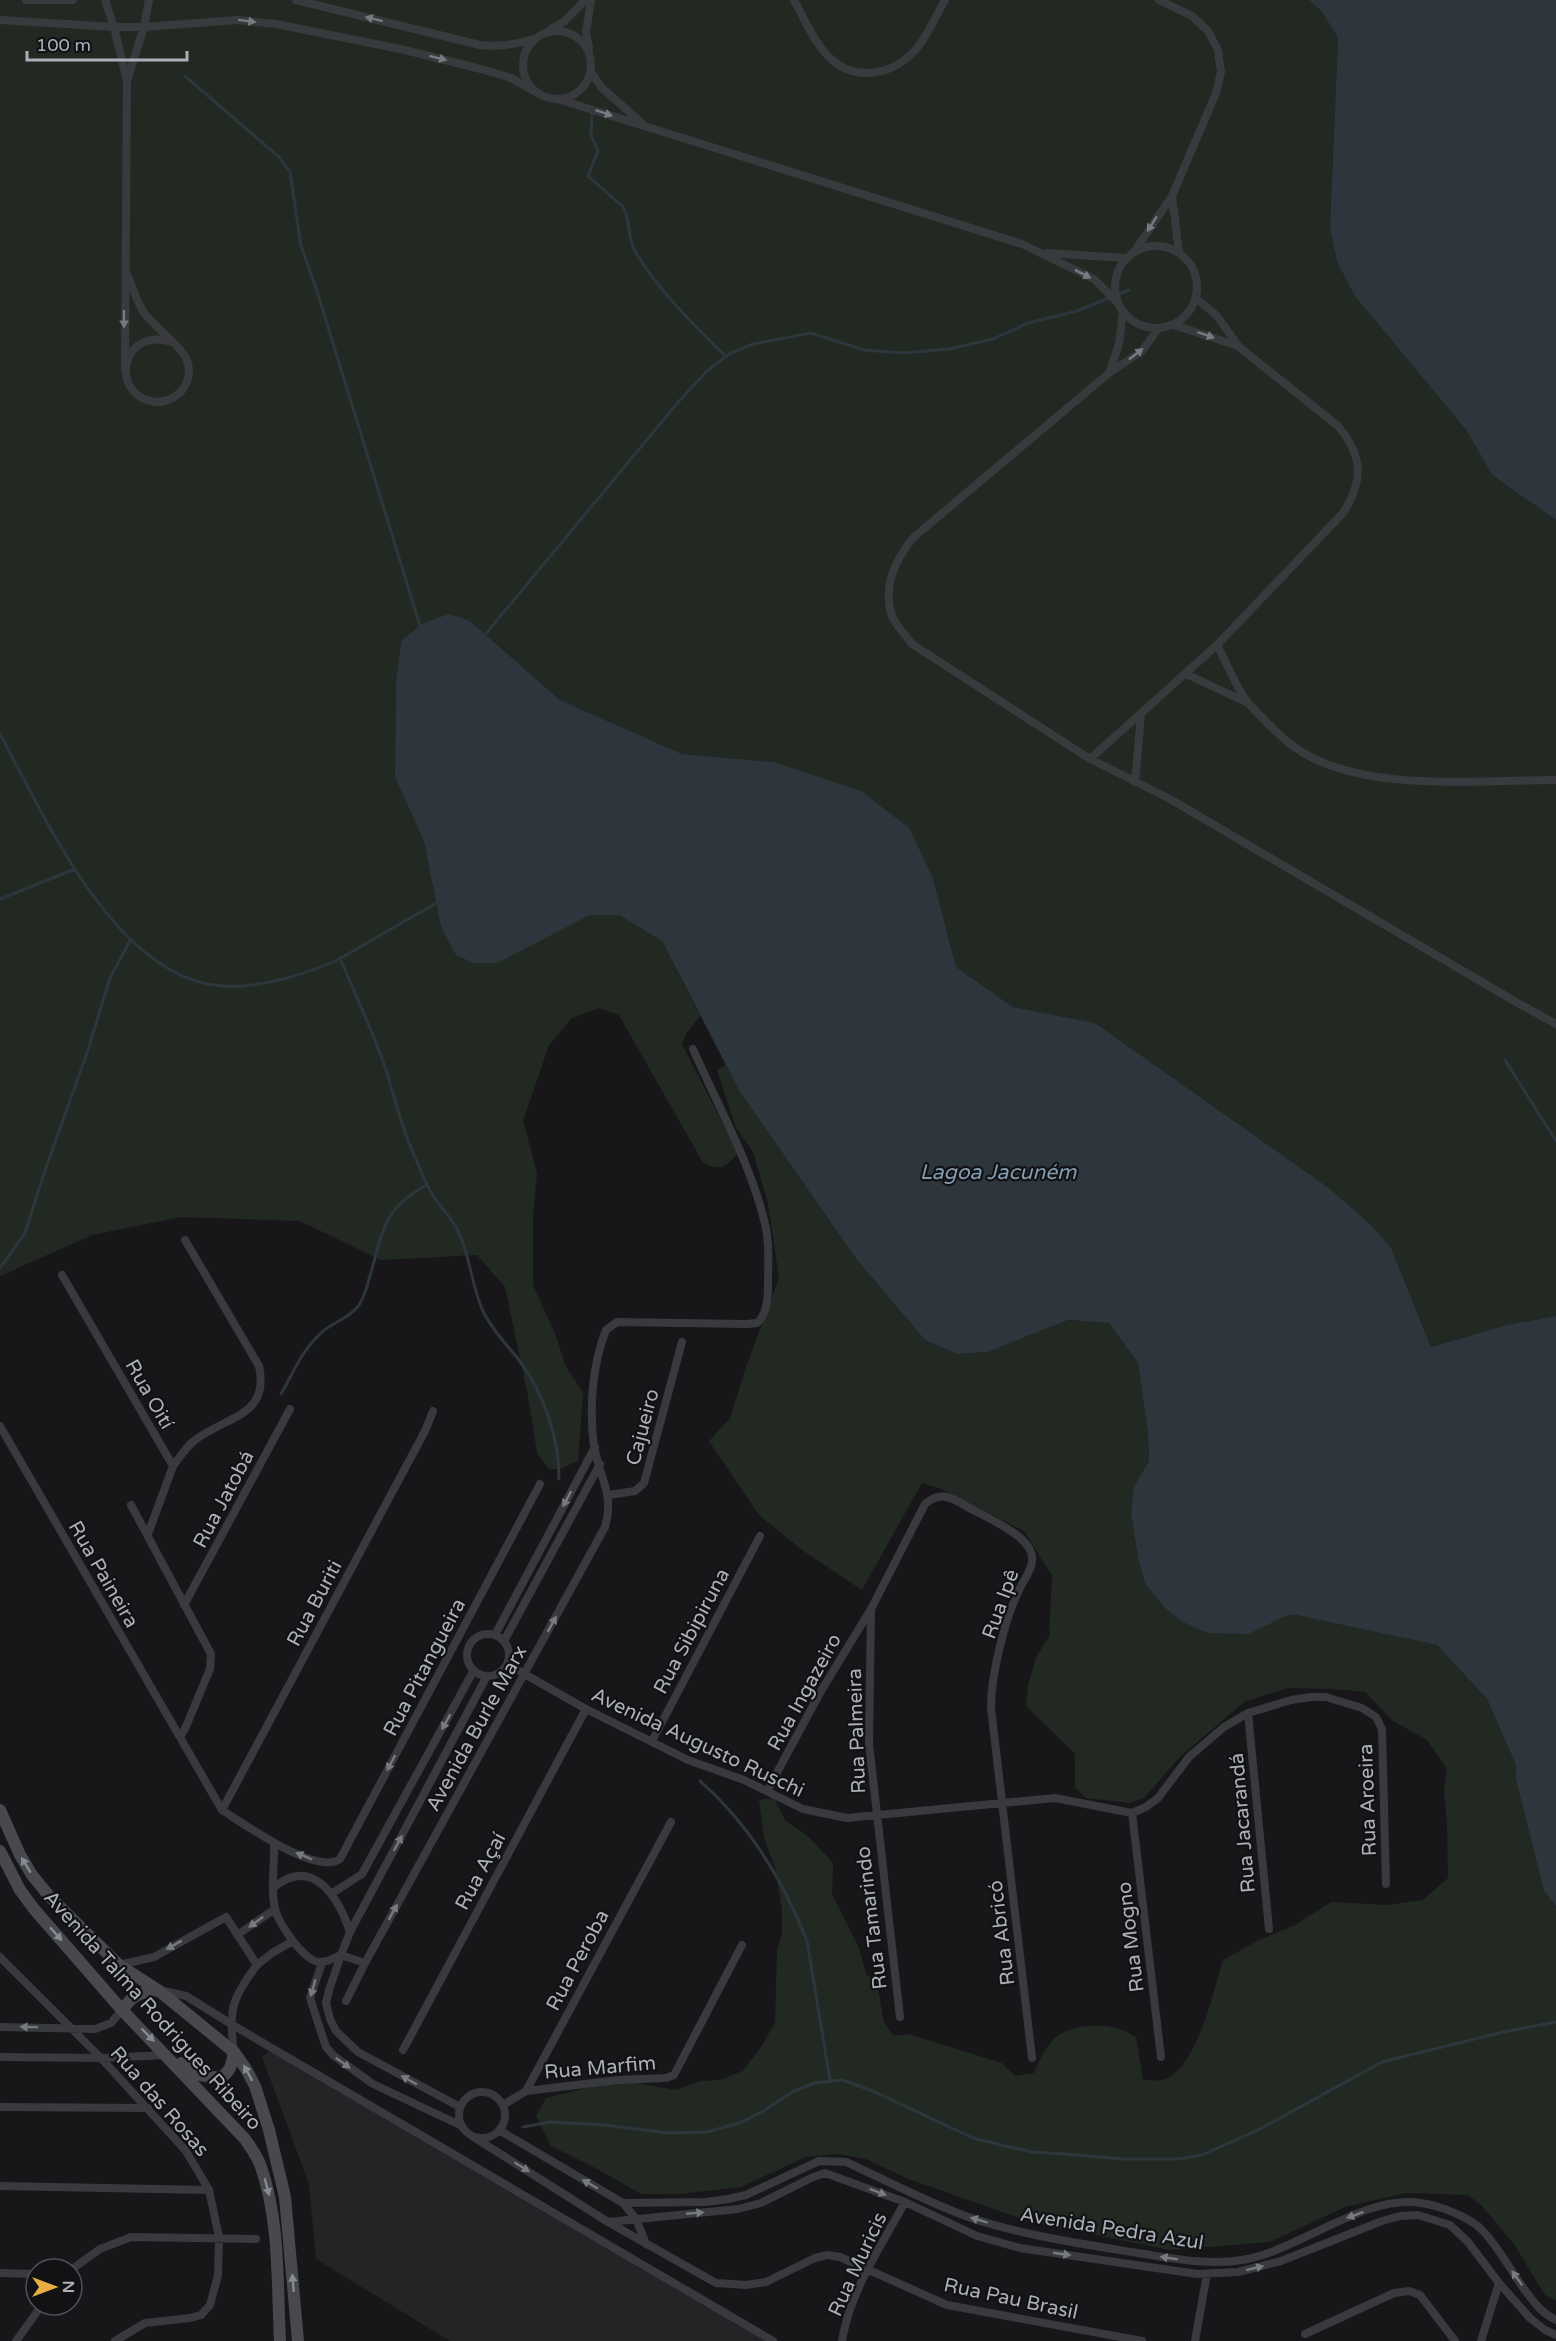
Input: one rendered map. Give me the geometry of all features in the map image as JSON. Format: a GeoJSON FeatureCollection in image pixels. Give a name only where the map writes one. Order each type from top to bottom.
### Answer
{"type":"FeatureCollection","features":[{"type":"Feature","properties":{"kind":"main road","name":"Avenida Talma Rodrigues Ribeiro"},"geometry":{"type":"LineString","coordinates":[[0,1810],[20,1855],[49,1896],[118,1965],[158,1990],[234,2052],[246,2069],[255,2086],[278,2161],[285,2197],[298,2341]]}},
{"type":"Feature","properties":{"kind":"main road","name":"Avenida Talma Rodrigues Ribeiro"},"geometry":{"type":"LineString","coordinates":[[0,1851],[20,1890],[34,1909],[122,2010],[245,2139],[261,2165],[269,2197],[274,2240],[280,2341]]}},
{"type":"Feature","properties":{"kind":"main road"},"geometry":{"type":"LineString","coordinates":[[122,2010],[134,1995],[158,1990]]}},
{"type":"Feature","properties":{"kind":"main road"},"geometry":{"type":"LineString","coordinates":[[167,2055],[200,2075],[220,2078],[231,2067],[234,2052]]}},
{"type":"Feature","properties":{"kind":"street"},"geometry":{"type":"LineString","coordinates":[[26,0],[73,0]]}},
{"type":"Feature","properties":{"kind":"street"},"geometry":{"type":"LineString","coordinates":[[105,0],[127,81],[125,269],[127,382],[135,393],[146,400],[159,402],[172,399],[182,390],[188,378],[189,365],[184,352],[146,315],[125,269]]}},
{"type":"Feature","properties":{"kind":"street"},"geometry":{"type":"LineString","coordinates":[[127,81],[144,27],[149,0]]}},
{"type":"Feature","properties":{"kind":"street"},"geometry":{"type":"LineString","coordinates":[[296,0],[480,45],[498,47],[516,45],[534,39],[565,21],[585,0]]}},
{"type":"Feature","properties":{"kind":"street"},"geometry":{"type":"LineString","coordinates":[[561,100],[575,95],[586,85],[591,72],[591,57],[586,32],[591,0]]}},
{"type":"Feature","properties":{"kind":"street"},"geometry":{"type":"LineString","coordinates":[[794,0],[816,41],[831,59],[845,68],[860,73],[887,71],[902,63],[918,47],[945,0]]}},
{"type":"Feature","properties":{"kind":"street"},"geometry":{"type":"LineString","coordinates":[[1134,252],[1172,196],[1216,93],[1221,72],[1218,50],[1208,31],[1192,16],[1160,0]]}},
{"type":"Feature","properties":{"kind":"street"},"geometry":{"type":"LineString","coordinates":[[0,20],[114,27],[237,20],[276,24],[405,50],[482,69],[511,78],[547,99],[561,100],[1011,240],[1094,279],[1117,302],[1127,317],[1141,326],[1158,329],[1174,325],[1189,313],[1196,298],[1197,280],[1191,264],[1179,252],[1161,246],[1145,247],[1134,252],[1125,258],[1119,268],[1115,285],[1117,302]]}},
{"type":"Feature","properties":{"kind":"street"},"geometry":{"type":"LineString","coordinates":[[546,32],[560,30],[574,34],[585,44],[591,57]]}},
{"type":"Feature","properties":{"kind":"street"},"geometry":{"type":"LineString","coordinates":[[534,39],[525,51],[523,66],[526,80],[534,91]]}},
{"type":"Feature","properties":{"kind":"street"},"geometry":{"type":"LineString","coordinates":[[591,72],[602,88],[646,127]]}},
{"type":"Feature","properties":{"kind":"street"},"geometry":{"type":"LineString","coordinates":[[1172,196],[1179,252]]}},
{"type":"Feature","properties":{"kind":"street"},"geometry":{"type":"LineString","coordinates":[[1042,253],[1125,258]]}},
{"type":"Feature","properties":{"kind":"street"},"geometry":{"type":"LineString","coordinates":[[1090,759],[1217,645],[1343,513],[1353,497],[1358,478],[1357,459],[1350,441],[1338,426],[1239,346],[1217,316],[1196,298]]}},
{"type":"Feature","properties":{"kind":"street"},"geometry":{"type":"LineString","coordinates":[[1109,373],[1119,345],[1123,310]]}},
{"type":"Feature","properties":{"kind":"street"},"geometry":{"type":"LineString","coordinates":[[1174,325],[1239,346]]}},
{"type":"Feature","properties":{"kind":"street"},"geometry":{"type":"LineString","coordinates":[[1158,329],[1142,351],[1109,373],[914,537],[900,553],[892,572],[888,594],[892,617],[912,644],[1090,759],[1170,799],[1556,1024]]}},
{"type":"Feature","properties":{"kind":"street"},"geometry":{"type":"LineString","coordinates":[[125,369],[129,356],[137,345],[149,339],[162,338],[174,343]]}},
{"type":"Feature","properties":{"kind":"street"},"geometry":{"type":"LineString","coordinates":[[1217,645],[1248,704]]}},
{"type":"Feature","properties":{"kind":"street"},"geometry":{"type":"LineString","coordinates":[[1186,674],[1248,704],[1293,746],[1322,762],[1354,772],[1411,780],[1556,780]]}},
{"type":"Feature","properties":{"kind":"street"},"geometry":{"type":"LineString","coordinates":[[1135,782],[1141,715]]}},
{"type":"Feature","properties":{"kind":"street","name":"Avenida Burle Marx"},"geometry":{"type":"LineString","coordinates":[[346,2001],[604,1527],[609,1514],[609,1496],[595,1447],[592,1416],[594,1377],[601,1342],[606,1330],[617,1322],[757,1323],[760,1321],[768,1299],[769,1247],[765,1221],[752,1182],[693,1049]]}},
{"type":"Feature","properties":{"kind":"street"},"geometry":{"type":"LineString","coordinates":[[148,1534],[174,1466],[195,1441],[253,1406],[260,1396],[262,1382],[259,1366],[185,1240]]}},
{"type":"Feature","properties":{"kind":"street","name":"Rua Oití"},"geometry":{"type":"LineString","coordinates":[[62,1275],[174,1466]]}},
{"type":"Feature","properties":{"kind":"street","name":"Cajueiro"},"geometry":{"type":"LineString","coordinates":[[609,1496],[635,1491],[644,1483],[682,1342]]}},
{"type":"Feature","properties":{"kind":"street","name":"Rua Jatobá"},"geometry":{"type":"LineString","coordinates":[[184,1605],[290,1409]]}},
{"type":"Feature","properties":{"kind":"street","name":"Rua Buriti"},"geometry":{"type":"LineString","coordinates":[[222,1810],[425,1431],[433,1411]]}},
{"type":"Feature","properties":{"kind":"street","name":"Rua Paineira"},"geometry":{"type":"LineString","coordinates":[[0,1426],[222,1810]]}},
{"type":"Feature","properties":{"kind":"street","name":"Avenida Burle Marx"},"geometry":{"type":"LineString","coordinates":[[495,1635],[595,1447]]}},
{"type":"Feature","properties":{"kind":"street","name":"Avenida Burle Marx"},"geometry":{"type":"LineString","coordinates":[[504,1641],[600,1464]]}},
{"type":"Feature","properties":{"kind":"street","name":"Rua Pitangueira"},"geometry":{"type":"LineString","coordinates":[[274,1844],[318,1862],[334,1863],[340,1859],[540,1484]]}},
{"type":"Feature","properties":{"kind":"street","name":"Rua Ipê"},"geometry":{"type":"LineString","coordinates":[[871,1609],[925,1504],[932,1498],[949,1496],[1019,1537],[1030,1549],[1032,1565],[1007,1620],[991,1692],[1002,1804]]}},
{"type":"Feature","properties":{"kind":"street"},"geometry":{"type":"LineString","coordinates":[[131,1504],[211,1654],[210,1669],[180,1737]]}},
{"type":"Feature","properties":{"kind":"street","name":"Rua Sibipiruna"},"geometry":{"type":"LineString","coordinates":[[652,1741],[760,1536]]}},
{"type":"Feature","properties":{"kind":"street","name":"Rua Ingazeiro"},"geometry":{"type":"LineString","coordinates":[[768,1791],[821,1691],[871,1609]]}},
{"type":"Feature","properties":{"kind":"street","name":"Rua Palmeira"},"geometry":{"type":"LineString","coordinates":[[871,1609],[868,1744],[875,1815]]}},
{"type":"Feature","properties":{"kind":"street"},"geometry":{"type":"LineString","coordinates":[[495,1635],[504,1641],[509,1650],[507,1665],[499,1673],[487,1676],[474,1670],[468,1657],[471,1644],[481,1636],[495,1635]]}},
{"type":"Feature","properties":{"kind":"street"},"geometry":{"type":"LineString","coordinates":[[459,1637],[471,1644]]}},
{"type":"Feature","properties":{"kind":"street","name":"Avenida Augusto Ruschi"},"geometry":{"type":"LineString","coordinates":[[507,1665],[586,1709],[688,1760],[768,1791],[803,1809],[833,1817],[847,1818],[1056,1798],[1132,1813]]}},
{"type":"Feature","properties":{"kind":"street","name":"Avenida Burle Marx"},"geometry":{"type":"LineString","coordinates":[[331,1894],[362,1874],[474,1670]]}},
{"type":"Feature","properties":{"kind":"street","name":"Avenida Burle Marx"},"geometry":{"type":"LineString","coordinates":[[341,1955],[350,1932],[487,1676]]}},
{"type":"Feature","properties":{"kind":"street","name":"Rua Aroeira"},"geometry":{"type":"LineString","coordinates":[[1248,1713],[1291,1700],[1326,1697],[1362,1708],[1376,1717],[1382,1729],[1386,1884]]}},
{"type":"Feature","properties":{"kind":"street","name":"Rua Açaí"},"geometry":{"type":"LineString","coordinates":[[403,2050],[586,1709]]}},
{"type":"Feature","properties":{"kind":"street"},"geometry":{"type":"LineString","coordinates":[[1132,1813],[1158,1798],[1189,1757],[1224,1727],[1248,1713]]}},
{"type":"Feature","properties":{"kind":"street","name":"Rua Jacarandá"},"geometry":{"type":"LineString","coordinates":[[1248,1713],[1269,1929]]}},
{"type":"Feature","properties":{"kind":"street","name":"Rua Abricó"},"geometry":{"type":"LineString","coordinates":[[1002,1804],[1032,2058]]}},
{"type":"Feature","properties":{"kind":"street"},"geometry":{"type":"LineString","coordinates":[[222,1810],[274,1844],[275,1909],[293,1941],[314,1961],[322,1963],[341,1955],[365,1963]]}},
{"type":"Feature","properties":{"kind":"street","name":"Rua Mogno"},"geometry":{"type":"LineString","coordinates":[[1132,1813],[1161,2057]]}},
{"type":"Feature","properties":{"kind":"street","name":"Rua Tamarindo"},"geometry":{"type":"LineString","coordinates":[[875,1815],[900,2017]]}},
{"type":"Feature","properties":{"kind":"street","name":"Rua Peroba"},"geometry":{"type":"LineString","coordinates":[[526,2091],[671,1822]]}},
{"type":"Feature","properties":{"kind":"street"},"geometry":{"type":"LineString","coordinates":[[275,1866],[293,1876]]}},
{"type":"Feature","properties":{"kind":"street"},"geometry":{"type":"LineString","coordinates":[[273,1888],[282,1880],[293,1876],[304,1875],[312,1878],[331,1894],[342,1910],[350,1932]]}},
{"type":"Feature","properties":{"kind":"street"},"geometry":{"type":"LineString","coordinates":[[237,1935],[275,1909]]}},
{"type":"Feature","properties":{"kind":"street"},"geometry":{"type":"LineString","coordinates":[[118,1965],[154,1957],[226,1917],[257,1965]]}},
{"type":"Feature","properties":{"kind":"street"},"geometry":{"type":"LineString","coordinates":[[234,2052],[230,2024],[236,1995],[257,1965],[293,1941]]}},
{"type":"Feature","properties":{"kind":"street","name":"Rua Marfim"},"geometry":{"type":"LineString","coordinates":[[526,2091],[606,2081],[666,2078],[674,2074],[742,1945]]}},
{"type":"Feature","properties":{"kind":"street"},"geometry":{"type":"LineString","coordinates":[[341,1955],[327,2003],[330,2019],[336,2031],[358,2052],[460,2107]]}},
{"type":"Feature","properties":{"kind":"street","name":"Rua das Rosas"},"geometry":{"type":"LineString","coordinates":[[0,1957],[101,2058],[186,2151],[209,2190],[219,2237],[218,2275],[210,2306],[201,2315],[145,2324],[115,2341]]}},
{"type":"Feature","properties":{"kind":"street"},"geometry":{"type":"LineString","coordinates":[[322,1963],[310,1998],[326,2047],[334,2056],[373,2084],[462,2126],[472,2136],[608,2222]]}},
{"type":"Feature","properties":{"kind":"street"},"geometry":{"type":"LineString","coordinates":[[158,1990],[177,1992],[186,1996],[230,2024],[773,2341]]}},
{"type":"Feature","properties":{"kind":"street"},"geometry":{"type":"LineString","coordinates":[[0,2027],[104,2027],[111,2023],[122,2010]]}},
{"type":"Feature","properties":{"kind":"street"},"geometry":{"type":"LineString","coordinates":[[0,2057],[101,2058],[167,2055]]}},
{"type":"Feature","properties":{"kind":"street"},"geometry":{"type":"LineString","coordinates":[[503,2105],[526,2091]]}},
{"type":"Feature","properties":{"kind":"street"},"geometry":{"type":"LineString","coordinates":[[462,2126],[459,2116],[460,2107],[470,2095],[485,2092],[499,2099],[503,2105],[505,2118],[499,2130],[491,2136],[482,2138],[472,2136]]}},
{"type":"Feature","properties":{"kind":"street"},"geometry":{"type":"LineString","coordinates":[[0,2107],[147,2108]]}},
{"type":"Feature","properties":{"kind":"street"},"geometry":{"type":"LineString","coordinates":[[499,2130],[622,2203],[636,2219],[646,2244]]}},
{"type":"Feature","properties":{"kind":"street","name":"Avenida Pedra Azul"},"geometry":{"type":"LineString","coordinates":[[622,2203],[706,2202],[746,2195],[808,2165],[828,2160],[846,2162],[974,2219],[1036,2236],[1187,2260],[1240,2261],[1265,2255],[1329,2225],[1386,2204],[1422,2203],[1451,2211],[1482,2229],[1540,2311],[1556,2320]]}},
{"type":"Feature","properties":{"kind":"street","name":"Avenida Pedra Azul"},"geometry":{"type":"LineString","coordinates":[[608,2222],[738,2209],[761,2203],[825,2173],[905,2202],[977,2236],[1020,2248],[1207,2274],[1238,2272],[1281,2262],[1382,2221],[1400,2216],[1418,2216],[1450,2225],[1468,2242],[1499,2283],[1530,2318],[1545,2330],[1556,2335]]}},
{"type":"Feature","properties":{"kind":"street"},"geometry":{"type":"LineString","coordinates":[[0,2187],[209,2190]]}},
{"type":"Feature","properties":{"kind":"street","name":"Rua Muricis"},"geometry":{"type":"LineString","coordinates":[[842,2341],[846,2317],[867,2271],[905,2202]]}},
{"type":"Feature","properties":{"kind":"street","name":"Rua Pau Brasil"},"geometry":{"type":"LineString","coordinates":[[608,2222],[716,2283],[746,2285],[766,2282],[815,2258],[827,2255],[840,2257],[947,2305],[1142,2341]]}},
{"type":"Feature","properties":{"kind":"street"},"geometry":{"type":"LineString","coordinates":[[84,2260],[100,2249],[131,2237],[256,2239]]}},
{"type":"Feature","properties":{"kind":"street"},"geometry":{"type":"LineString","coordinates":[[0,2273],[24,2274]]}},
{"type":"Feature","properties":{"kind":"street"},"geometry":{"type":"LineString","coordinates":[[1195,2341],[1207,2274]]}},
{"type":"Feature","properties":{"kind":"street"},"geometry":{"type":"LineString","coordinates":[[1480,2341],[1499,2283]]}},
{"type":"Feature","properties":{"kind":"street"},"geometry":{"type":"LineString","coordinates":[[1305,2334],[1394,2293],[1409,2290],[1420,2295],[1455,2341]]}},
{"type":"Feature","properties":{"kind":"street"},"geometry":{"type":"LineString","coordinates":[[16,2341],[33,2317]]}},
{"type":"Feature","properties":{"kind":"shaded area"},"geometry":{"type":"Polygon","coordinates":[[[0,0],[1309,0],[1322,12],[1338,38],[1330,228],[1337,262],[1354,295],[1467,431],[1492,475],[1556,520],[1556,1316],[1507,1325],[1431,1347],[1391,1248],[1329,1188],[1095,1023],[1013,1007],[956,967],[933,878],[773,762],[682,754],[560,700],[470,621],[401,641],[396,681],[395,777],[424,842],[441,927],[498,963],[590,915],[619,915],[662,941],[700,1016],[686,1034],[682,1044],[738,1153],[722,1167],[713,1167],[702,1161],[619,1015],[599,1008],[572,1018],[549,1045],[523,1121],[537,1173],[533,1215],[533,1285],[556,1336],[565,1365],[583,1393],[578,1461],[560,1469],[549,1469],[537,1453],[528,1396],[505,1287],[477,1255],[381,1260],[300,1221],[181,1217],[92,1235],[0,1276],[0,0]]]}},
{"type":"Feature","properties":{"kind":"shaded area"},"geometry":{"type":"Polygon","coordinates":[[[726,1065],[740,1092],[857,1260],[925,1340],[957,1354],[988,1352],[1068,1320],[1109,1323],[1138,1363],[1148,1433],[1149,1461],[1134,1486],[1131,1513],[1138,1558],[1145,1583],[1233,1633],[1249,1634],[1288,1615],[1296,1615],[1437,1645],[1487,1699],[1516,1765],[1516,1780],[1544,1891],[1556,1906],[1556,2301],[1545,2295],[1514,2244],[1481,2205],[1468,2195],[1405,2193],[1345,2207],[1270,2242],[1170,2250],[1027,2221],[906,2178],[866,2159],[838,2154],[806,2157],[741,2187],[679,2194],[641,2194],[551,2146],[536,2116],[546,2098],[619,2080],[676,2090],[700,2081],[720,2080],[743,2071],[763,2044],[775,2022],[777,1952],[782,1933],[782,1908],[775,1867],[764,1838],[759,1800],[774,1798],[785,1820],[809,1837],[833,1863],[832,1894],[859,1948],[866,1974],[877,1982],[884,2023],[894,2036],[908,2034],[1002,2063],[1015,2076],[1034,2073],[1052,2040],[1065,2032],[1086,2026],[1108,2026],[1136,2038],[1143,2080],[1162,2080],[1174,2074],[1185,2062],[1194,2046],[1209,2009],[1223,1960],[1259,1940],[1295,1925],[1331,1902],[1387,1905],[1423,1900],[1448,1878],[1444,1791],[1447,1769],[1427,1740],[1393,1721],[1365,1692],[1288,1688],[1244,1702],[1180,1757],[1144,1798],[1129,1803],[1086,1798],[1075,1788],[1075,1754],[1026,1706],[1028,1686],[1036,1657],[1049,1637],[1052,1576],[1024,1531],[941,1489],[922,1483],[862,1590],[802,1550],[759,1515],[709,1441],[730,1418],[779,1278],[768,1203],[753,1152],[736,1128],[717,1070],[726,1065]]]}},
{"type":"Feature","properties":{"kind":"shaded area"},"geometry":{"type":"Polygon","coordinates":[[[271,2050],[767,2341],[450,2341],[316,2259],[309,2184],[262,2057],[271,2050]]]}},
{"type":"Feature","properties":{"kind":"water"},"geometry":{"type":"Polygon","coordinates":[[[1309,0],[1556,0],[1556,520],[1492,475],[1467,431],[1354,295],[1337,262],[1330,228],[1338,38],[1322,12],[1309,0]]]}},
{"type":"Feature","properties":{"kind":"water","name":"Lagoa Jacuném"},"geometry":{"type":"Polygon","coordinates":[[[449,614],[470,621],[560,700],[682,754],[773,762],[861,791],[909,828],[933,878],[956,967],[1013,1007],[1095,1023],[1329,1188],[1371,1225],[1391,1248],[1431,1347],[1507,1325],[1556,1316],[1556,1906],[1544,1891],[1516,1780],[1516,1765],[1487,1699],[1437,1645],[1296,1615],[1288,1615],[1249,1634],[1208,1633],[1181,1621],[1165,1608],[1145,1583],[1138,1558],[1131,1513],[1134,1486],[1149,1461],[1148,1433],[1138,1363],[1109,1323],[1068,1320],[988,1352],[957,1354],[925,1340],[857,1260],[740,1092],[662,941],[619,915],[590,915],[498,963],[474,963],[456,955],[441,927],[424,842],[395,777],[396,681],[401,641],[424,623],[449,614]]]}},
{"type":"Feature","properties":{"kind":"waterway"},"geometry":{"type":"LineString","coordinates":[[185,76],[279,157],[290,172],[301,246],[421,629]]}},
{"type":"Feature","properties":{"kind":"waterway"},"geometry":{"type":"LineString","coordinates":[[592,112],[591,135],[598,151],[588,176],[623,207],[633,246],[654,280],[726,357]]}},
{"type":"Feature","properties":{"kind":"waterway"},"geometry":{"type":"LineString","coordinates":[[484,636],[680,400],[707,371],[729,354],[753,344],[811,333],[864,350],[903,353],[949,349],[993,339],[1028,323],[1077,311],[1129,290]]}},
{"type":"Feature","properties":{"kind":"waterway"},"geometry":{"type":"LineString","coordinates":[[0,734],[60,845],[85,885],[113,921],[144,951],[177,974],[214,985],[228,986],[259,984],[291,977],[338,960],[440,901]]}},
{"type":"Feature","properties":{"kind":"waterway"},"geometry":{"type":"LineString","coordinates":[[0,899],[75,869]]}},
{"type":"Feature","properties":{"kind":"waterway"},"geometry":{"type":"LineString","coordinates":[[0,1268],[25,1233],[87,1053],[110,978],[131,939]]}},
{"type":"Feature","properties":{"kind":"waterway"},"geometry":{"type":"LineString","coordinates":[[340,958],[380,1053],[406,1135],[423,1176],[462,1241],[476,1293],[484,1313],[528,1373],[543,1402],[553,1432],[559,1479]]}},
{"type":"Feature","properties":{"kind":"waterway"},"geometry":{"type":"LineString","coordinates":[[1505,1060],[1556,1141]]}},
{"type":"Feature","properties":{"kind":"waterway"},"geometry":{"type":"LineString","coordinates":[[281,1394],[299,1361],[315,1339],[359,1305],[366,1289],[381,1236],[392,1213],[400,1203],[427,1185]]}},
{"type":"Feature","properties":{"kind":"waterway"},"geometry":{"type":"LineString","coordinates":[[700,1781],[749,1834],[776,1875],[798,1918],[807,1941],[830,2080]]}},
{"type":"Feature","properties":{"kind":"waterway"},"geometry":{"type":"LineString","coordinates":[[523,2127],[550,2122],[604,2125],[669,2133],[707,2132],[739,2123],[760,2113],[794,2091],[815,2083],[843,2080],[875,2092],[973,2138],[1005,2146],[1033,2152],[1123,2159],[1179,2159],[1202,2155],[1258,2130],[1382,2062],[1503,2032],[1556,2022]]}}]}
